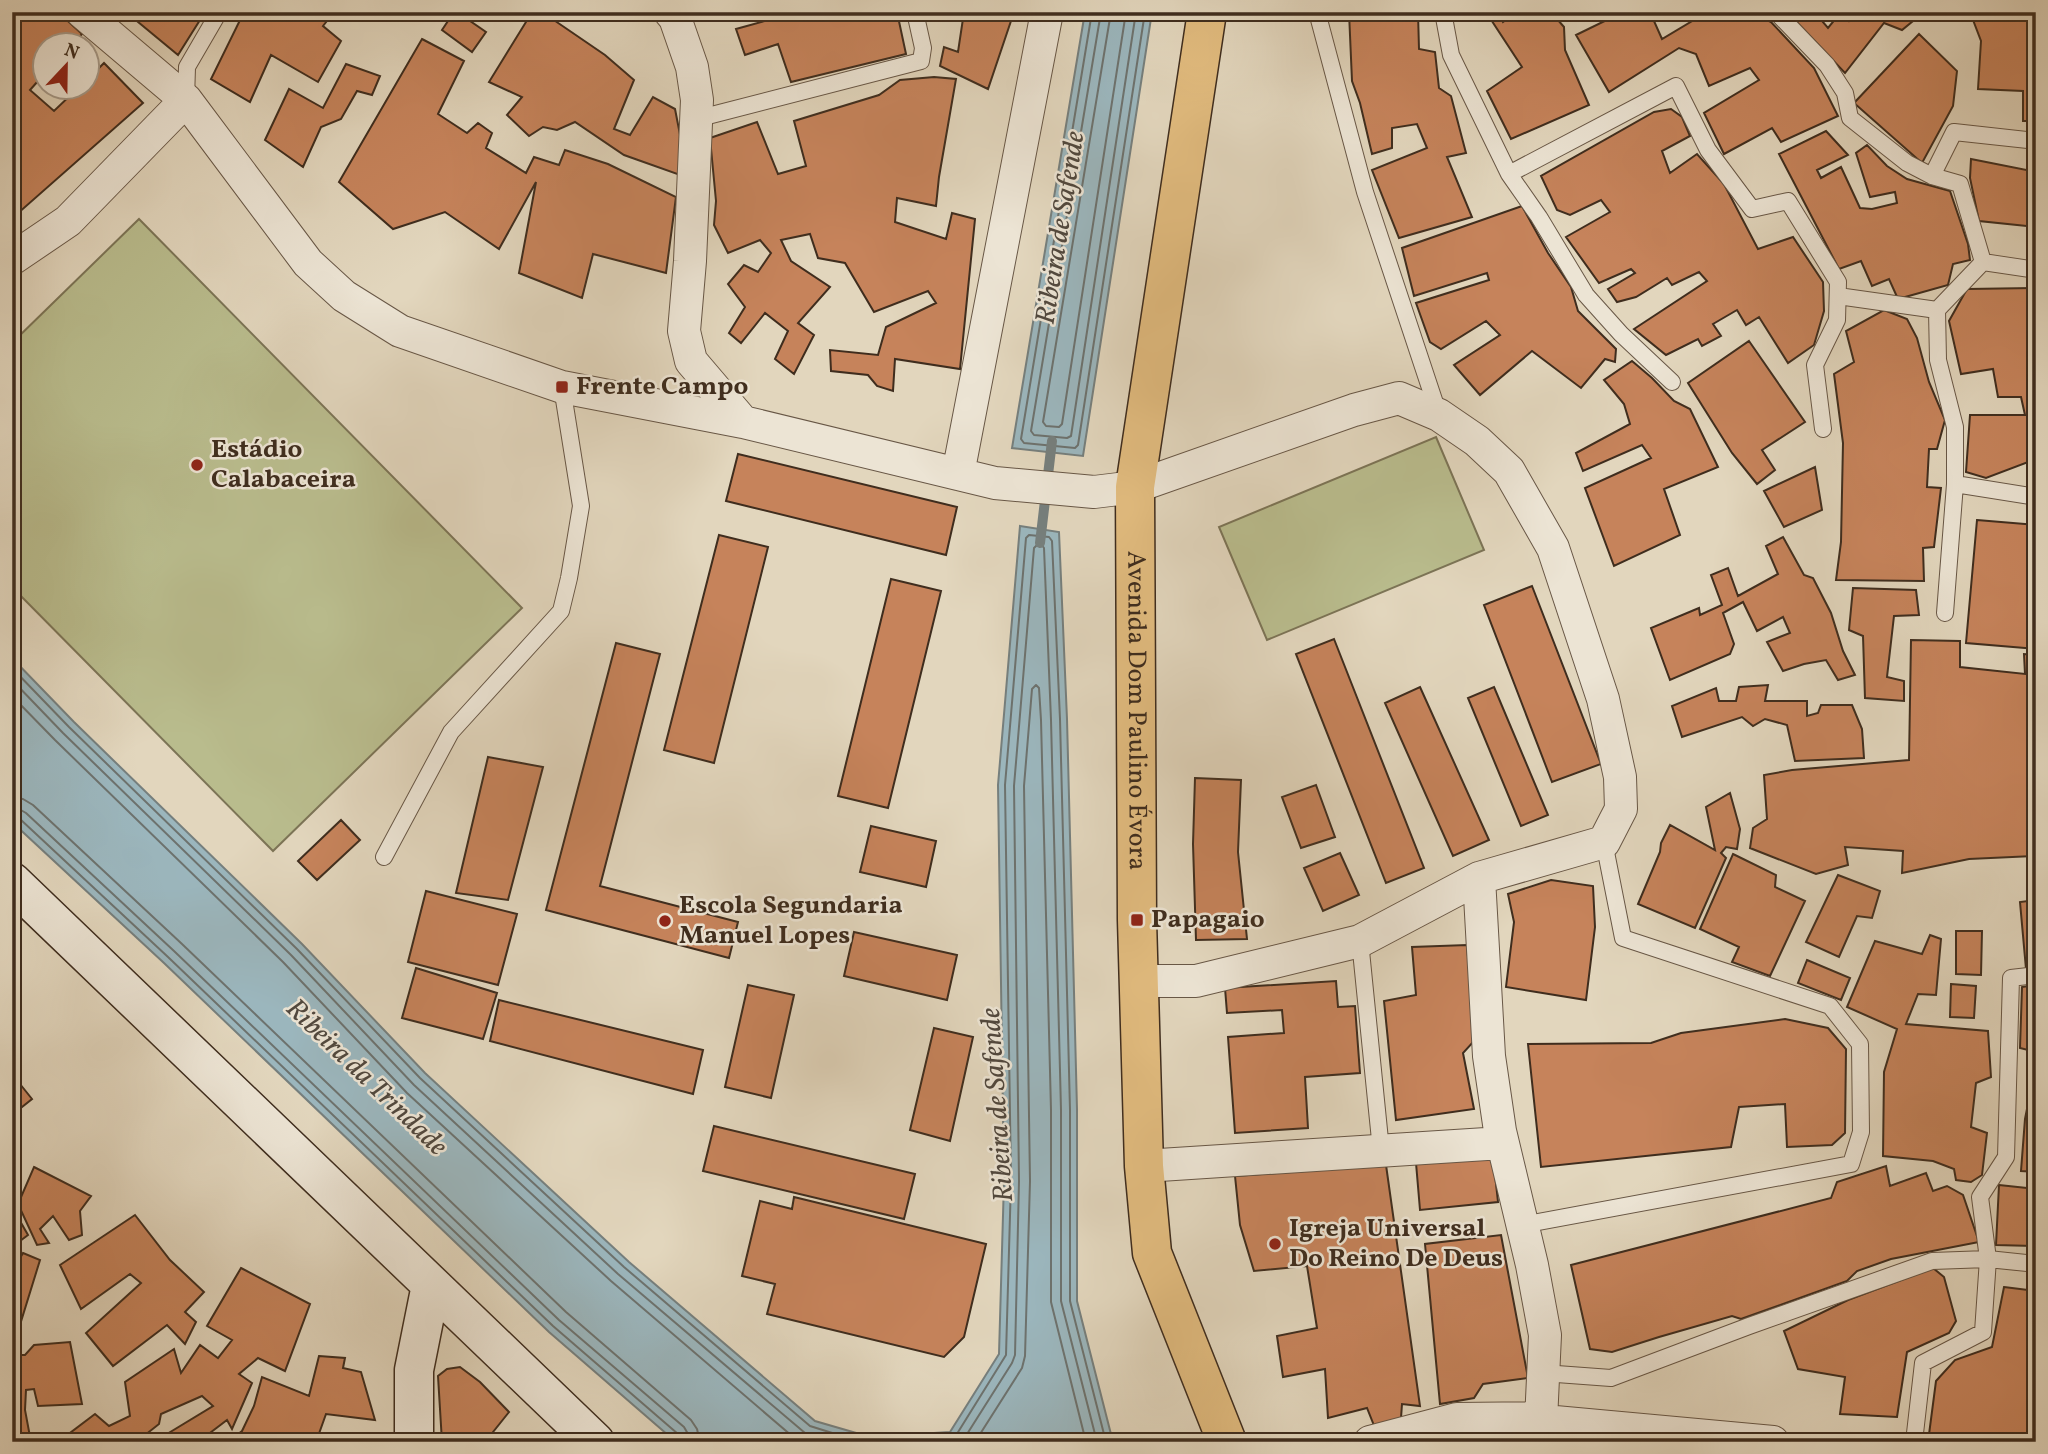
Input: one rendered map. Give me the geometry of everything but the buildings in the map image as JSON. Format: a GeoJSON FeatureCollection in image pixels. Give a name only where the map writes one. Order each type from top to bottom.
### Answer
{"type":"FeatureCollection","features":[{"type":"Feature","properties":{"kind":"main road","name":"Avenida Dom Paulino Évora"},"geometry":{"type":"LineString","coordinates":[[1207,12],[1135,487],[1138,981],[1144,1166],[1152,1253],[1227,1442]]}},
{"type":"Feature","properties":{"kind":"street"},"geometry":{"type":"LineString","coordinates":[[82,12],[186,100],[308,263],[344,296],[400,331],[562,387],[743,422],[995,483],[1094,492],[1135,487],[1354,410],[1399,398],[1439,415],[1478,441],[1509,471],[1553,548],[1603,699],[1620,777],[1621,809],[1604,842],[1479,878],[1360,942],[1196,981],[1138,981]]}},
{"type":"Feature","properties":{"kind":"street"},"geometry":{"type":"LineString","coordinates":[[670,12],[675,18],[692,67],[697,100],[691,261],[684,331],[691,361],[743,422]]}},
{"type":"Feature","properties":{"kind":"street"},"geometry":{"type":"LineString","coordinates":[[958,474],[1047,12]]}},
{"type":"Feature","properties":{"kind":"street"},"geometry":{"type":"LineString","coordinates":[[12,260],[68,221],[186,100]]}},
{"type":"Feature","properties":{"kind":"street"},"geometry":{"type":"LineString","coordinates":[[1479,878],[1489,1056],[1503,1143],[1545,1335],[1541,1430]]}},
{"type":"Feature","properties":{"kind":"street"},"geometry":{"type":"LineString","coordinates":[[12,882],[214,1073],[595,1442]]}},
{"type":"Feature","properties":{"kind":"street"},"geometry":{"type":"LineString","coordinates":[[1144,1166],[1503,1143]]}},
{"type":"Feature","properties":{"kind":"street"},"geometry":{"type":"LineString","coordinates":[[414,1442],[414,1370],[431,1285]]}},
{"type":"Feature","properties":{"kind":"street"},"geometry":{"type":"LineString","coordinates":[[1370,1442],[1457,1419],[1541,1430],[1555,1422],[1773,1442]]}},
{"type":"Feature","properties":{"kind":"lane"},"geometry":{"type":"LineString","coordinates":[[186,100],[187,67],[219,12]]}},
{"type":"Feature","properties":{"kind":"lane"},"geometry":{"type":"LineString","coordinates":[[696,119],[921,61],[923,48],[915,12]]}},
{"type":"Feature","properties":{"kind":"lane"},"geometry":{"type":"LineString","coordinates":[[1317,12],[1366,192],[1439,415]]}},
{"type":"Feature","properties":{"kind":"lane"},"geometry":{"type":"LineString","coordinates":[[1443,12],[1451,55],[1509,174],[1539,217],[1586,295],[1621,334],[1672,382]]}},
{"type":"Feature","properties":{"kind":"lane"},"geometry":{"type":"LineString","coordinates":[[1776,12],[1827,65],[1845,93],[1850,118],[1907,163],[1932,176],[1960,184],[1983,262]]}},
{"type":"Feature","properties":{"kind":"lane"},"geometry":{"type":"LineString","coordinates":[[1509,174],[1676,86],[1708,150],[1752,209],[1788,201],[1838,282],[1837,320],[1815,365],[1823,429]]}},
{"type":"Feature","properties":{"kind":"lane"},"geometry":{"type":"LineString","coordinates":[[1932,176],[1954,132],[2036,141]]}},
{"type":"Feature","properties":{"kind":"lane"},"geometry":{"type":"LineString","coordinates":[[1983,262],[2036,270]]}},
{"type":"Feature","properties":{"kind":"lane"},"geometry":{"type":"LineString","coordinates":[[1945,612],[1955,484],[1955,427],[1938,360],[1937,310],[1983,262]]}},
{"type":"Feature","properties":{"kind":"lane"},"geometry":{"type":"LineString","coordinates":[[1838,296],[1937,310]]}},
{"type":"Feature","properties":{"kind":"lane"},"geometry":{"type":"LineString","coordinates":[[383,858],[451,732],[561,611],[581,506],[562,387]]}},
{"type":"Feature","properties":{"kind":"lane"},"geometry":{"type":"LineString","coordinates":[[1955,484],[2036,497]]}},
{"type":"Feature","properties":{"kind":"lane"},"geometry":{"type":"LineString","coordinates":[[1522,1225],[1851,1164],[1861,1132],[1860,1044],[1829,1006],[1623,938],[1604,842]]}},
{"type":"Feature","properties":{"kind":"lane"},"geometry":{"type":"LineString","coordinates":[[1360,942],[1381,1150]]}},
{"type":"Feature","properties":{"kind":"lane"},"geometry":{"type":"LineString","coordinates":[[1914,1442],[1923,1363],[1983,1332],[1988,1259],[1980,1197],[2006,1157],[2011,978],[2036,975]]}},
{"type":"Feature","properties":{"kind":"lane"},"geometry":{"type":"LineString","coordinates":[[1543,1373],[1611,1378],[1932,1261],[1988,1259],[2036,1264]]}},
{"type":"Feature","properties":{"kind":"green space","name":"Estádio Calabaceira"},"geometry":{"type":"Polygon","coordinates":[[[139,219],[522,608],[273,851],[12,587],[12,343],[139,219]]]}},
{"type":"Feature","properties":{"kind":"green space"},"geometry":{"type":"Polygon","coordinates":[[[1436,437],[1484,550],[1267,640],[1219,527],[1436,437]]]}},
{"type":"Feature","properties":{"kind":"water","name":"Ribeira de Safende"},"geometry":{"type":"Polygon","coordinates":[[[1085,12],[1152,12],[1083,456],[1012,448],[1085,12]]]}},
{"type":"Feature","properties":{"kind":"water","name":"Ribeira da Trindade"},"geometry":{"type":"Polygon","coordinates":[[[1020,526],[1059,532],[1067,719],[1077,1109],[1077,1301],[1113,1442],[676,1442],[549,1332],[164,963],[12,822],[12,658],[302,944],[425,1073],[629,1262],[815,1421],[870,1437],[950,1432],[999,1354],[1004,1181],[998,785],[1020,526]]]}},
{"type":"Feature","properties":{"kind":"waterway"},"geometry":{"type":"LineString","coordinates":[[1040,543],[1052,441]]}},
{"type":"Feature","properties":{"kind":"place","name":"Frente Campo"},"geometry":{"type":"Point","coordinates":[562,387]}},
{"type":"Feature","properties":{"kind":"place","name":"Estádio Calabaceira"},"geometry":{"type":"Point","coordinates":[197,465]}},
{"type":"Feature","properties":{"kind":"place","name":"Papagaio"},"geometry":{"type":"Point","coordinates":[1137,920]}},
{"type":"Feature","properties":{"kind":"place","name":"Escola Segundaria Manuel Lopes"},"geometry":{"type":"Point","coordinates":[665,921]}},
{"type":"Feature","properties":{"kind":"place","name":"Igreja Universal Do Reino De Deus"},"geometry":{"type":"Point","coordinates":[1275,1244]}}]}
